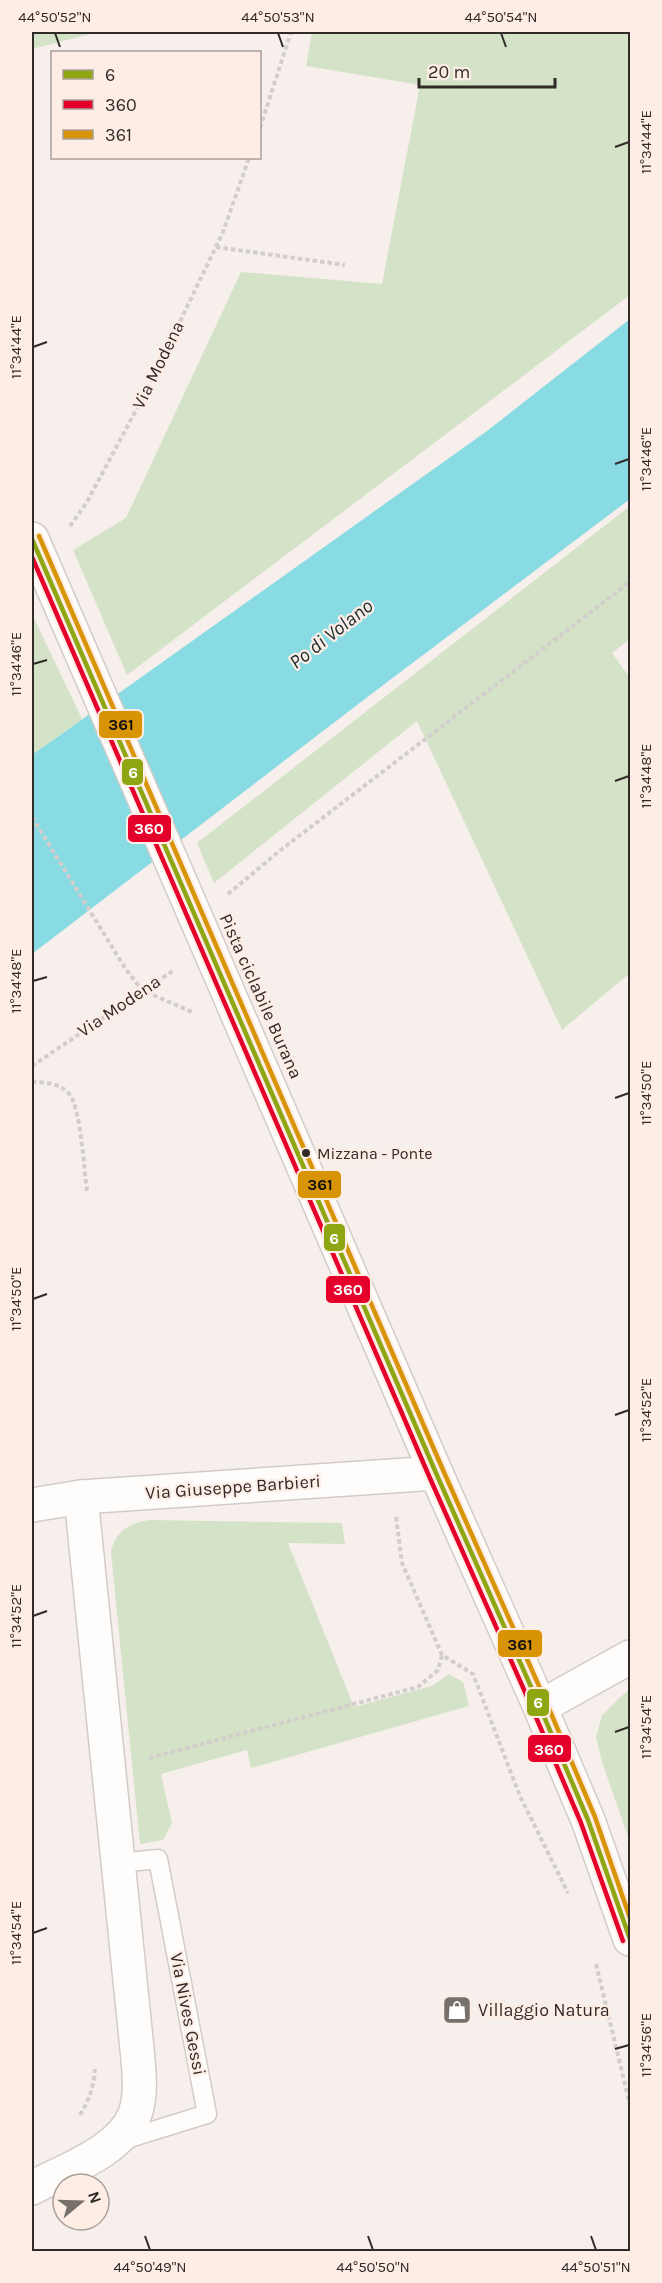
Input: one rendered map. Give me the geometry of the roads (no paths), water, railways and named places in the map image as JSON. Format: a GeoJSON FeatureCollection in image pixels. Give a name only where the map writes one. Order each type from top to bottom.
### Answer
{"type":"FeatureCollection","features":[{"type":"Feature","properties":{"kind":"main road"},"geometry":{"type":"LineString","coordinates":[[34,559],[58,602],[80,655],[208,925],[436,1473],[588,1820],[630,1939]]}},
{"type":"Feature","properties":{"kind":"main road","name":"Via Giuseppe Barbieri"},"geometry":{"type":"LineString","coordinates":[[32,1505],[81,1497],[436,1473]]}},
{"type":"Feature","properties":{"kind":"main road","name":"Via Nives Gessi"},"geometry":{"type":"LineString","coordinates":[[32,2188],[115,2143],[127,2129],[135,2113],[139,2097],[139,2076],[81,1497]]}},
{"type":"Feature","properties":{"kind":"main road"},"geometry":{"type":"LineString","coordinates":[[540,1707],[630,1657]]}},
{"type":"Feature","properties":{"kind":"lane","name":"Via Nives Gessi"},"geometry":{"type":"LineString","coordinates":[[115,2143],[207,2114],[158,1859],[118,1863]]}},
{"type":"Feature","properties":{"kind":"water","name":"Po di Volano"},"geometry":{"type":"Polygon","coordinates":[[[630,319],[630,499],[32,954],[32,755],[487,431],[630,319]]]}},
{"type":"Feature","properties":{"kind":"place","name":"Mizzana - Ponte"},"geometry":{"type":"Point","coordinates":[306,1153]}},
{"type":"Feature","properties":{"kind":"place","name":"Villaggio Natura"},"geometry":{"type":"Point","coordinates":[457,2010]}}]}
